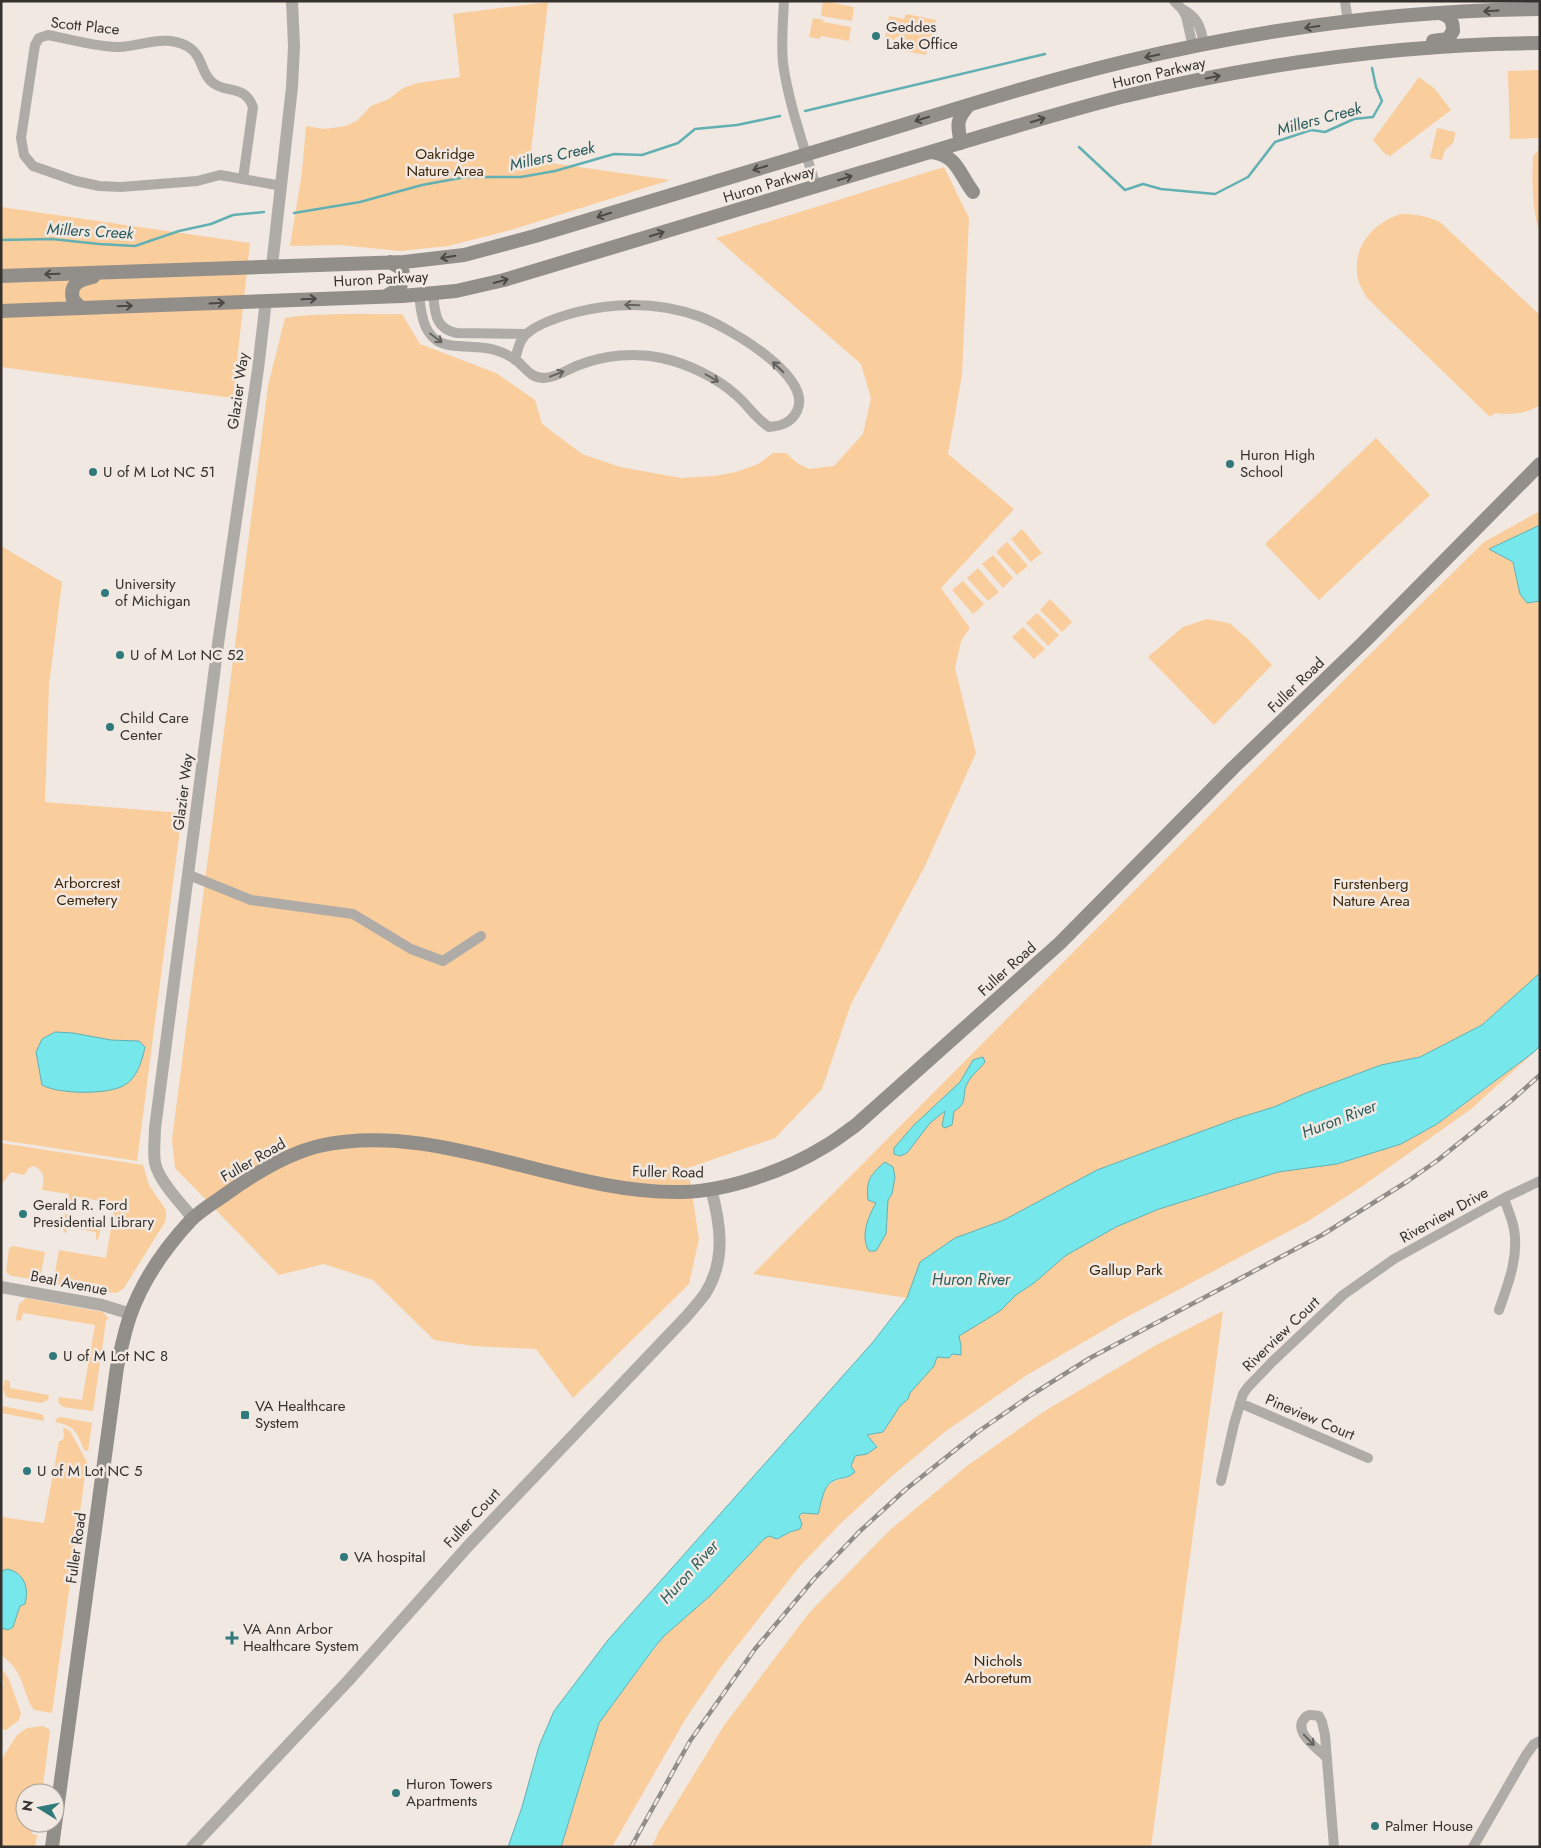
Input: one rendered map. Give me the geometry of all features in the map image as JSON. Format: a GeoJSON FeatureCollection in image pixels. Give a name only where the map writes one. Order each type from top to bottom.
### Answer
{"type":"FeatureCollection","features":[{"type":"Feature","properties":{"kind":"main road","name":"Huron Parkway"},"geometry":{"type":"LineString","coordinates":[[1,276],[432,260],[489,249],[969,105],[1077,74],[1198,45],[1348,22],[1440,13],[1540,9]]}},
{"type":"Feature","properties":{"kind":"main road"},"geometry":{"type":"LineString","coordinates":[[1389,52],[1402,44],[1448,39],[1453,31],[1451,19],[1440,13]]}},
{"type":"Feature","properties":{"kind":"main road","name":"Huron Parkway"},"geometry":{"type":"LineString","coordinates":[[1,311],[433,294],[504,280],[1073,110],[1199,80],[1287,64],[1389,52],[1455,46],[1540,43]]}},
{"type":"Feature","properties":{"kind":"main road"},"geometry":{"type":"LineString","coordinates":[[961,143],[958,124],[962,112],[969,105]]}},
{"type":"Feature","properties":{"kind":"main road"},"geometry":{"type":"LineString","coordinates":[[932,152],[942,153],[950,158],[973,192]]}},
{"type":"Feature","properties":{"kind":"main road"},"geometry":{"type":"LineString","coordinates":[[386,296],[400,287],[404,278],[401,268],[390,262]]}},
{"type":"Feature","properties":{"kind":"main road"},"geometry":{"type":"LineString","coordinates":[[81,308],[74,303],[72,296],[72,288],[77,282],[118,272]]}},
{"type":"Feature","properties":{"kind":"main road","name":"Fuller Road"},"geometry":{"type":"LineString","coordinates":[[52,1847],[117,1367],[131,1314],[144,1286],[159,1260],[193,1218],[235,1187],[282,1159],[318,1146],[354,1140],[383,1139],[412,1142],[608,1186],[650,1191],[683,1192],[711,1190],[758,1176],[824,1148],[856,1124],[926,1064],[1060,944],[1234,767],[1364,642],[1540,464]]}},
{"type":"Feature","properties":{"kind":"street"},"geometry":{"type":"LineString","coordinates":[[272,266],[292,87],[294,46],[292,1]]}},
{"type":"Feature","properties":{"kind":"street"},"geometry":{"type":"LineString","coordinates":[[784,1],[783,65],[816,186]]}},
{"type":"Feature","properties":{"kind":"street"},"geometry":{"type":"LineString","coordinates":[[1174,1],[1194,17],[1199,24],[1198,45]]}},
{"type":"Feature","properties":{"kind":"street"},"geometry":{"type":"LineString","coordinates":[[1346,1],[1348,22]]}},
{"type":"Feature","properties":{"kind":"street","name":"Scott Place"},"geometry":{"type":"LineString","coordinates":[[243,179],[253,107],[245,94],[213,83],[206,73],[200,57],[187,46],[171,41],[144,42],[120,47],[48,35],[39,38],[35,45],[21,138],[24,155],[33,166],[76,181],[99,186],[121,187],[197,181],[220,175],[282,186]]}},
{"type":"Feature","properties":{"kind":"street"},"geometry":{"type":"LineString","coordinates":[[419,295],[429,334],[436,340],[451,345],[474,346],[494,350],[515,360],[536,377],[553,376],[580,364],[610,356],[641,355],[688,366],[717,381],[736,395],[760,422],[769,426],[786,423],[795,416],[799,407],[800,399],[792,382],[763,353],[723,327],[680,311],[629,304],[595,307],[544,324],[526,334],[457,333],[448,331],[437,320],[433,294]]}},
{"type":"Feature","properties":{"kind":"street","name":"Glazier Way"},"geometry":{"type":"LineString","coordinates":[[193,1218],[163,1179],[156,1165],[154,1149],[218,644],[258,369],[266,300]]}},
{"type":"Feature","properties":{"kind":"street"},"geometry":{"type":"LineString","coordinates":[[515,360],[520,344],[526,334]]}},
{"type":"Feature","properties":{"kind":"street"},"geometry":{"type":"LineString","coordinates":[[189,875],[251,900],[353,914],[411,949],[443,961],[481,936]]}},
{"type":"Feature","properties":{"kind":"street","name":"Riverview Drive"},"geometry":{"type":"LineString","coordinates":[[1365,1279],[1394,1259],[1504,1198],[1540,1181]]}},
{"type":"Feature","properties":{"kind":"street","name":"Fuller Court"},"geometry":{"type":"LineString","coordinates":[[192,1847],[348,1681],[464,1550],[686,1318],[705,1294],[715,1273],[721,1245],[718,1215],[711,1190]]}},
{"type":"Feature","properties":{"kind":"street"},"geometry":{"type":"LineString","coordinates":[[1499,1310],[1513,1267],[1516,1251],[1514,1229],[1504,1198]]}},
{"type":"Feature","properties":{"kind":"street","name":"Riverview Court"},"geometry":{"type":"LineString","coordinates":[[1221,1481],[1240,1403],[1248,1387],[1262,1371],[1343,1295],[1365,1279]]}},
{"type":"Feature","properties":{"kind":"street","name":"Beal Avenue"},"geometry":{"type":"LineString","coordinates":[[1,1287],[102,1305],[131,1314]]}},
{"type":"Feature","properties":{"kind":"street","name":"Pineview Court"},"geometry":{"type":"LineString","coordinates":[[1240,1403],[1368,1458]]}},
{"type":"Feature","properties":{"kind":"street"},"geometry":{"type":"LineString","coordinates":[[1473,1847],[1526,1755],[1534,1744],[1540,1741]]}},
{"type":"Feature","properties":{"kind":"street"},"geometry":{"type":"LineString","coordinates":[[1326,1757],[1334,1847]]}},
{"type":"Feature","properties":{"kind":"green space"},"geometry":{"type":"Polygon","coordinates":[[[823,1],[854,7],[852,21],[821,16],[823,1]]]}},
{"type":"Feature","properties":{"kind":"green space","name":"Oakridge Nature Area"},"geometry":{"type":"Polygon","coordinates":[[[548,2],[530,160],[670,180],[511,230],[448,246],[400,251],[340,245],[290,246],[302,172],[306,126],[324,129],[346,126],[358,120],[371,106],[389,99],[403,88],[418,83],[460,77],[453,14],[548,2]]]}},
{"type":"Feature","properties":{"kind":"green space"},"geometry":{"type":"Polygon","coordinates":[[[906,14],[936,20],[933,37],[929,37],[926,55],[899,50],[901,38],[895,37],[895,40],[885,38],[889,16],[904,19],[906,14]]]}},
{"type":"Feature","properties":{"kind":"green space"},"geometry":{"type":"Polygon","coordinates":[[[813,18],[824,20],[823,22],[851,27],[849,41],[821,36],[820,39],[809,37],[813,18]]]}},
{"type":"Feature","properties":{"kind":"green space"},"geometry":{"type":"Polygon","coordinates":[[[1540,70],[1540,138],[1510,139],[1508,71],[1540,70]]]}},
{"type":"Feature","properties":{"kind":"green space"},"geometry":{"type":"Polygon","coordinates":[[[1419,77],[1435,89],[1451,110],[1390,156],[1385,154],[1373,140],[1419,77]]]}},
{"type":"Feature","properties":{"kind":"green space"},"geometry":{"type":"Polygon","coordinates":[[[1437,128],[1455,132],[1454,142],[1445,150],[1442,160],[1430,158],[1437,128]]]}},
{"type":"Feature","properties":{"kind":"green space"},"geometry":{"type":"Polygon","coordinates":[[[1540,149],[1540,234],[1533,196],[1533,156],[1540,149]]]}},
{"type":"Feature","properties":{"kind":"green space"},"geometry":{"type":"Polygon","coordinates":[[[944,167],[969,218],[962,375],[948,454],[1014,509],[941,588],[970,628],[961,641],[955,668],[976,753],[924,868],[851,1004],[822,1089],[775,1138],[688,1168],[699,1239],[689,1284],[573,1398],[536,1349],[474,1346],[434,1340],[373,1280],[324,1264],[279,1275],[175,1168],[172,1140],[268,386],[285,318],[329,314],[402,314],[420,344],[496,373],[535,400],[542,424],[582,454],[620,467],[681,478],[714,476],[736,472],[758,464],[773,453],[786,453],[797,463],[809,469],[834,466],[863,434],[871,398],[861,364],[716,238],[944,167]]]}},
{"type":"Feature","properties":{"kind":"green space"},"geometry":{"type":"Polygon","coordinates":[[[1,207],[250,243],[233,398],[1,367],[1,207]]]}},
{"type":"Feature","properties":{"kind":"green space"},"geometry":{"type":"Polygon","coordinates":[[[1401,214],[1422,216],[1441,223],[1540,315],[1540,405],[1524,412],[1513,414],[1495,413],[1490,417],[1367,298],[1357,276],[1359,253],[1368,236],[1375,229],[1401,214]]]}},
{"type":"Feature","properties":{"kind":"green space"},"geometry":{"type":"Polygon","coordinates":[[[1376,438],[1430,495],[1319,600],[1265,544],[1376,438]]]}},
{"type":"Feature","properties":{"kind":"green space","name":"Furstenberg Nature Area"},"geometry":{"type":"Polygon","coordinates":[[[1540,511],[1540,525],[1490,549],[1513,562],[1520,594],[1535,602],[1540,601],[1540,973],[1482,1025],[1420,1057],[1381,1065],[1047,1197],[1004,1220],[955,1238],[920,1262],[907,1298],[753,1274],[1356,668],[1484,542],[1540,511]]]}},
{"type":"Feature","properties":{"kind":"green space"},"geometry":{"type":"Polygon","coordinates":[[[1022,529],[1042,553],[1031,562],[1011,539],[1022,529]]]}},
{"type":"Feature","properties":{"kind":"green space"},"geometry":{"type":"Polygon","coordinates":[[[1007,542],[1028,566],[1017,575],[996,552],[1007,542]]]}},
{"type":"Feature","properties":{"kind":"green space","name":"Arborcrest Cemetery"},"geometry":{"type":"Polygon","coordinates":[[[1,546],[62,582],[49,685],[45,802],[182,813],[137,1161],[1,1140],[1,546]]]}},
{"type":"Feature","properties":{"kind":"green space"},"geometry":{"type":"Polygon","coordinates":[[[993,555],[1013,578],[1003,588],[982,564],[993,555]]]}},
{"type":"Feature","properties":{"kind":"green space"},"geometry":{"type":"Polygon","coordinates":[[[978,568],[999,592],[988,601],[967,578],[978,568]]]}},
{"type":"Feature","properties":{"kind":"green space"},"geometry":{"type":"Polygon","coordinates":[[[963,581],[984,604],[973,614],[952,590],[963,581]]]}},
{"type":"Feature","properties":{"kind":"green space"},"geometry":{"type":"Polygon","coordinates":[[[1050,599],[1072,622],[1062,632],[1040,610],[1050,599]]]}},
{"type":"Feature","properties":{"kind":"green space"},"geometry":{"type":"Polygon","coordinates":[[[1037,613],[1059,635],[1048,646],[1026,623],[1037,613]]]}},
{"type":"Feature","properties":{"kind":"green space"},"geometry":{"type":"Polygon","coordinates":[[[1207,619],[1229,623],[1248,639],[1272,665],[1214,725],[1148,657],[1183,627],[1207,619]]]}},
{"type":"Feature","properties":{"kind":"green space"},"geometry":{"type":"Polygon","coordinates":[[[1023,627],[1045,649],[1034,659],[1012,637],[1023,627]]]}},
{"type":"Feature","properties":{"kind":"green space","name":"Gallup Park"},"geometry":{"type":"Polygon","coordinates":[[[1540,1043],[1540,1047],[1471,1109],[1364,1185],[1310,1220],[1123,1319],[1027,1375],[946,1431],[892,1476],[840,1524],[800,1566],[723,1664],[686,1718],[612,1847],[561,1847],[599,1723],[664,1636],[711,1595],[764,1539],[769,1536],[777,1539],[794,1531],[802,1524],[799,1515],[802,1513],[818,1514],[829,1485],[848,1478],[855,1456],[867,1454],[877,1445],[866,1436],[883,1432],[900,1406],[908,1399],[910,1393],[934,1366],[937,1357],[949,1358],[961,1346],[958,1336],[1000,1311],[1016,1295],[1034,1283],[1065,1256],[1116,1227],[1159,1209],[1278,1172],[1337,1164],[1401,1144],[1437,1124],[1488,1087],[1540,1043]]]}},
{"type":"Feature","properties":{"kind":"green space"},"geometry":{"type":"Polygon","coordinates":[[[1,1143],[143,1165],[149,1185],[166,1210],[165,1222],[124,1288],[117,1293],[72,1290],[53,1283],[59,1250],[106,1258],[115,1204],[74,1196],[70,1204],[68,1202],[69,1194],[42,1190],[42,1173],[33,1166],[24,1175],[11,1172],[1,1185],[1,1143]]]}},
{"type":"Feature","properties":{"kind":"green space"},"geometry":{"type":"Polygon","coordinates":[[[65,1214],[69,1214],[68,1222],[97,1226],[99,1220],[101,1220],[102,1224],[98,1240],[96,1239],[96,1232],[67,1227],[66,1233],[63,1232],[65,1214]]]}},
{"type":"Feature","properties":{"kind":"green space"},"geometry":{"type":"Polygon","coordinates":[[[13,1246],[45,1252],[40,1280],[11,1276],[6,1272],[9,1248],[13,1246]]]}},
{"type":"Feature","properties":{"kind":"green space"},"geometry":{"type":"Polygon","coordinates":[[[26,1298],[103,1312],[108,1318],[93,1411],[63,1407],[58,1402],[59,1397],[82,1400],[95,1325],[23,1313],[21,1320],[18,1321],[16,1319],[19,1304],[26,1298]]]}},
{"type":"Feature","properties":{"kind":"green space","name":"Nichols Arboretum"},"geometry":{"type":"Polygon","coordinates":[[[1223,1311],[1151,1847],[652,1847],[658,1833],[725,1724],[809,1613],[890,1530],[967,1466],[1043,1412],[1158,1344],[1223,1311]]]}},
{"type":"Feature","properties":{"kind":"green space"},"geometry":{"type":"Polygon","coordinates":[[[5,1380],[10,1381],[10,1388],[49,1395],[48,1400],[41,1403],[6,1397],[3,1388],[5,1380]]]}},
{"type":"Feature","properties":{"kind":"green space"},"geometry":{"type":"Polygon","coordinates":[[[2,1406],[43,1415],[44,1421],[1,1413],[2,1406]]]}},
{"type":"Feature","properties":{"kind":"green space"},"geometry":{"type":"Polygon","coordinates":[[[61,1417],[92,1423],[88,1451],[84,1450],[77,1434],[71,1428],[55,1422],[57,1418],[61,1417]]]}},
{"type":"Feature","properties":{"kind":"green space"},"geometry":{"type":"Polygon","coordinates":[[[63,1427],[70,1431],[87,1462],[52,1713],[34,1710],[17,1671],[1,1655],[1,1517],[44,1523],[59,1441],[63,1440],[63,1427]]]}},
{"type":"Feature","properties":{"kind":"green space"},"geometry":{"type":"Polygon","coordinates":[[[1,1668],[9,1679],[21,1713],[19,1720],[6,1730],[1,1729],[1,1686],[4,1683],[1,1679],[1,1668]]]}},
{"type":"Feature","properties":{"kind":"green space"},"geometry":{"type":"Polygon","coordinates":[[[43,1726],[50,1730],[43,1783],[15,1783],[15,1833],[32,1833],[37,1835],[35,1847],[1,1847],[1,1760],[17,1735],[27,1728],[43,1726]]]}},
{"type":"Feature","properties":{"kind":"water"},"geometry":{"type":"Polygon","coordinates":[[[1540,525],[1540,601],[1527,603],[1520,594],[1513,562],[1489,549],[1540,525]]]}},
{"type":"Feature","properties":{"kind":"water","name":"Huron River"},"geometry":{"type":"Polygon","coordinates":[[[1540,973],[1540,1046],[1437,1124],[1401,1144],[1337,1164],[1278,1172],[1159,1209],[1116,1227],[1065,1256],[1034,1283],[1016,1295],[1000,1311],[959,1336],[961,1355],[952,1354],[949,1358],[937,1357],[934,1366],[910,1393],[908,1399],[900,1406],[883,1432],[867,1435],[877,1447],[867,1454],[855,1456],[851,1466],[855,1472],[830,1483],[823,1496],[818,1514],[802,1513],[799,1516],[802,1524],[800,1529],[777,1539],[769,1536],[764,1539],[711,1595],[664,1636],[654,1648],[599,1723],[561,1847],[508,1847],[522,1807],[539,1746],[554,1711],[608,1640],[873,1342],[907,1298],[920,1262],[955,1238],[1004,1220],[1097,1170],[1235,1119],[1274,1107],[1381,1065],[1420,1057],[1482,1025],[1540,973]]]}},
{"type":"Feature","properties":{"kind":"water"},"geometry":{"type":"Polygon","coordinates":[[[55,1032],[73,1033],[111,1040],[139,1041],[145,1047],[135,1074],[123,1086],[105,1091],[70,1092],[42,1085],[36,1052],[42,1039],[55,1032]]]}},
{"type":"Feature","properties":{"kind":"water"},"geometry":{"type":"Polygon","coordinates":[[[983,1057],[985,1062],[973,1075],[965,1088],[962,1105],[954,1111],[952,1125],[945,1128],[942,1126],[945,1111],[930,1123],[907,1153],[900,1156],[894,1154],[894,1148],[914,1125],[960,1082],[973,1060],[983,1057]]]}},
{"type":"Feature","properties":{"kind":"water"},"geometry":{"type":"Polygon","coordinates":[[[885,1162],[893,1167],[895,1177],[892,1194],[888,1200],[886,1234],[876,1251],[869,1251],[866,1245],[865,1233],[870,1214],[876,1203],[868,1200],[868,1187],[870,1178],[885,1162]]]}},
{"type":"Feature","properties":{"kind":"water"},"geometry":{"type":"Polygon","coordinates":[[[8,1569],[14,1571],[22,1578],[26,1587],[26,1598],[25,1604],[20,1606],[13,1627],[8,1630],[1,1628],[1,1571],[8,1569]]]}},
{"type":"Feature","properties":{"kind":"waterway","name":"Millers Creek"},"geometry":{"type":"LineString","coordinates":[[805,111],[1045,54]]}},
{"type":"Feature","properties":{"kind":"waterway","name":"Millers Creek"},"geometry":{"type":"LineString","coordinates":[[1079,147],[1125,190],[1143,184],[1161,189],[1215,194],[1248,177],[1275,142],[1311,130],[1325,132],[1354,119],[1373,117],[1382,101],[1376,87],[1372,68]]}},
{"type":"Feature","properties":{"kind":"waterway","name":"Millers Creek"},"geometry":{"type":"LineString","coordinates":[[294,213],[360,202],[422,185],[466,177],[521,177],[555,171],[614,154],[642,155],[678,143],[695,129],[737,125],[780,116]]}},
{"type":"Feature","properties":{"kind":"waterway","name":"Millers Creek"},"geometry":{"type":"LineString","coordinates":[[1,240],[52,239],[135,246],[179,231],[211,224],[233,215],[264,212]]}},
{"type":"Feature","properties":{"kind":"railway"},"geometry":{"type":"LineString","coordinates":[[631,1847],[690,1741],[755,1649],[814,1579],[859,1532],[905,1490],[979,1431],[1031,1395],[1090,1358],[1322,1235],[1408,1181],[1438,1160],[1540,1075]]}},
{"type":"Feature","properties":{"kind":"place","name":"Geddes Lake Office"},"geometry":{"type":"Point","coordinates":[876,36]}},
{"type":"Feature","properties":{"kind":"place","name":"Huron High School"},"geometry":{"type":"Point","coordinates":[1230,464]}},
{"type":"Feature","properties":{"kind":"place","name":"U of M Lot NC 51"},"geometry":{"type":"Point","coordinates":[93,472]}},
{"type":"Feature","properties":{"kind":"place","name":"University of Michigan"},"geometry":{"type":"Point","coordinates":[105,593]}},
{"type":"Feature","properties":{"kind":"place","name":"U of M Lot NC 52"},"geometry":{"type":"Point","coordinates":[120,655]}},
{"type":"Feature","properties":{"kind":"place","name":"Child Care Center"},"geometry":{"type":"Point","coordinates":[110,727]}},
{"type":"Feature","properties":{"kind":"place","name":"Gerald R. Ford Presidential Library"},"geometry":{"type":"Point","coordinates":[23,1214]}},
{"type":"Feature","properties":{"kind":"place","name":"U of M Lot NC 8"},"geometry":{"type":"Point","coordinates":[53,1356]}},
{"type":"Feature","properties":{"kind":"place","name":"VA Healthcare System"},"geometry":{"type":"Point","coordinates":[245,1415]}},
{"type":"Feature","properties":{"kind":"place","name":"U of M Lot NC 5"},"geometry":{"type":"Point","coordinates":[27,1471]}},
{"type":"Feature","properties":{"kind":"place","name":"VA hospital"},"geometry":{"type":"Point","coordinates":[344,1557]}},
{"type":"Feature","properties":{"kind":"place","name":"VA Ann Arbor Healthcare System"},"geometry":{"type":"Point","coordinates":[232,1638]}},
{"type":"Feature","properties":{"kind":"place","name":"Huron Towers Apartments"},"geometry":{"type":"Point","coordinates":[396,1793]}},
{"type":"Feature","properties":{"kind":"place","name":"Palmer House"},"geometry":{"type":"Point","coordinates":[1375,1826]}}]}
